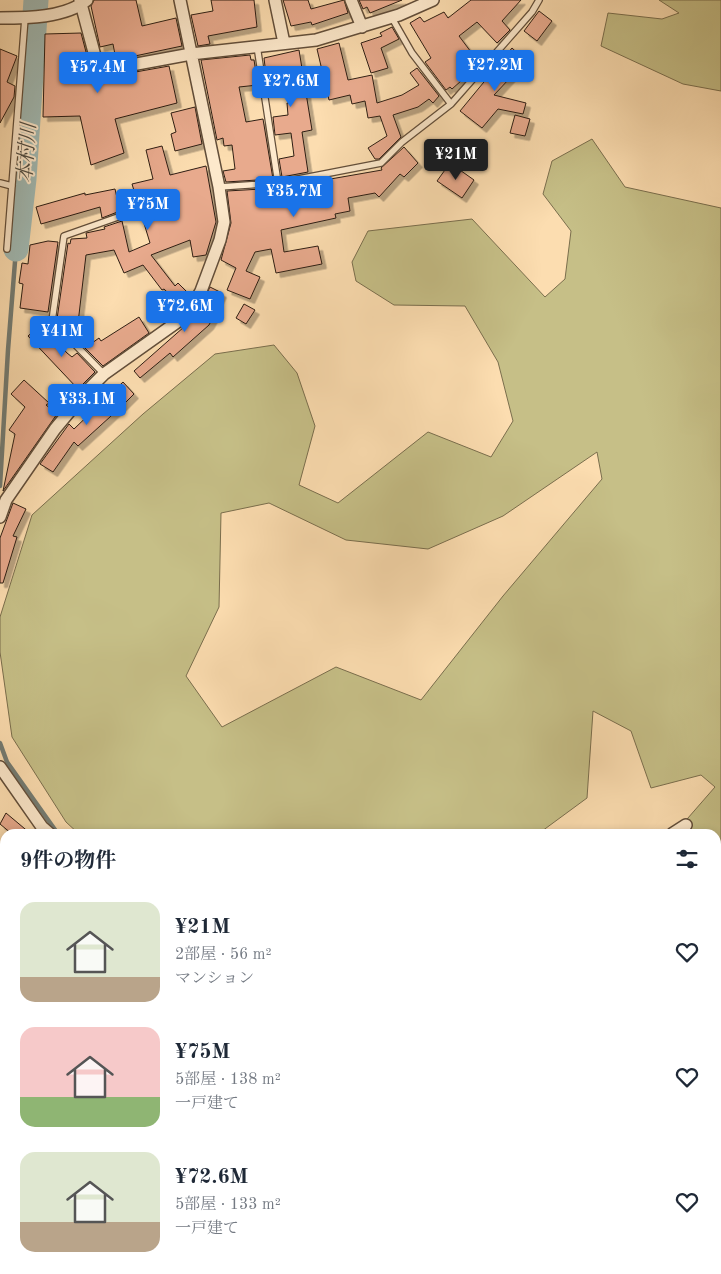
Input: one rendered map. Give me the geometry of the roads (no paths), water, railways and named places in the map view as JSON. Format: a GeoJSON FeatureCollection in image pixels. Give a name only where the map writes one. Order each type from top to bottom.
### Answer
{"type":"FeatureCollection","features":[{"type":"Feature","properties":{"kind":"street"},"geometry":{"type":"LineString","coordinates":[[0,517],[6,500],[55,429],[84,394],[104,374],[187,316],[201,291],[220,240],[224,222],[219,187],[180,0]]}},
{"type":"Feature","properties":{"kind":"street"},"geometry":{"type":"LineString","coordinates":[[275,0],[284,43]]}},
{"type":"Feature","properties":{"kind":"street"},"geometry":{"type":"LineString","coordinates":[[351,0],[362,27]]}},
{"type":"Feature","properties":{"kind":"street"},"geometry":{"type":"LineString","coordinates":[[0,18],[31,18],[83,2],[99,71],[191,54],[316,40],[392,18],[428,1]]}},
{"type":"Feature","properties":{"kind":"street"},"geometry":{"type":"LineString","coordinates":[[0,767],[44,829]]}},
{"type":"Feature","properties":{"kind":"street"},"geometry":{"type":"LineString","coordinates":[[680,829],[686,825]]}},
{"type":"Feature","properties":{"kind":"lane"},"geometry":{"type":"LineString","coordinates":[[219,187],[278,183],[381,163],[402,142],[450,104],[532,12],[539,0]]}},
{"type":"Feature","properties":{"kind":"lane"},"geometry":{"type":"LineString","coordinates":[[7,249],[12,186],[31,18]]}},
{"type":"Feature","properties":{"kind":"lane"},"geometry":{"type":"LineString","coordinates":[[392,18],[412,53],[450,104]]}},
{"type":"Feature","properties":{"kind":"lane"},"geometry":{"type":"LineString","coordinates":[[257,46],[278,183]]}},
{"type":"Feature","properties":{"kind":"lane"},"geometry":{"type":"LineString","coordinates":[[0,182],[12,186]]}},
{"type":"Feature","properties":{"kind":"lane"},"geometry":{"type":"LineString","coordinates":[[104,374],[52,320],[64,236],[135,211]]}},
{"type":"Feature","properties":{"kind":"waterway","name":"本村川"},"geometry":{"type":"LineString","coordinates":[[16,249],[24,179],[36,0]]}},
{"type":"Feature","properties":{"kind":"waterway","name":"本村川"},"geometry":{"type":"LineString","coordinates":[[0,486],[16,249]]}},
{"type":"Feature","properties":{"kind":"waterway","name":"本村川"},"geometry":{"type":"LineString","coordinates":[[0,743],[7,762],[54,829]]}}]}
